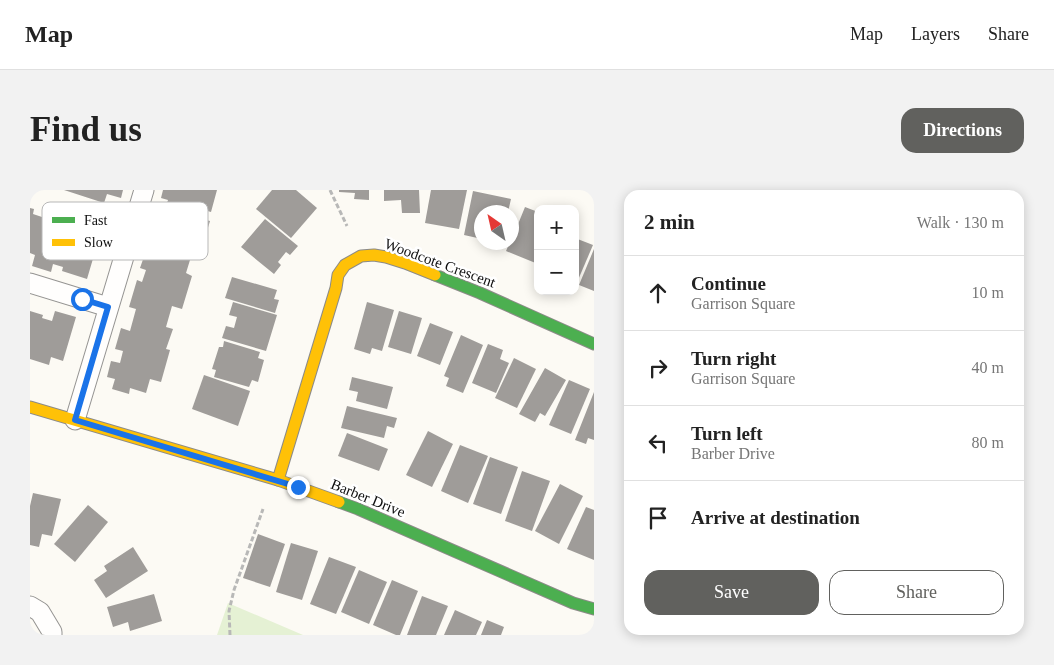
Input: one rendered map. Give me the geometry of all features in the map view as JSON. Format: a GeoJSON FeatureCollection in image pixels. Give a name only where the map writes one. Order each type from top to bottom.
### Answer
{"type":"FeatureCollection","features":[{"type":"Feature","properties":{"kind":"street"},"geometry":{"type":"LineString","coordinates":[[140,202],[144,190]]}},
{"type":"Feature","properties":{"kind":"street","name":"Woodcote Crescent"},"geometry":{"type":"LineString","coordinates":[[278,480],[336,288],[338,275],[345,265],[361,256],[374,255],[405,263],[480,293],[594,344]]}},
{"type":"Feature","properties":{"kind":"street"},"geometry":{"type":"LineString","coordinates":[[75,420],[122,260]]}},
{"type":"Feature","properties":{"kind":"street"},"geometry":{"type":"LineString","coordinates":[[30,283],[108,307]]}},
{"type":"Feature","properties":{"kind":"street","name":"Barber Drive"},"geometry":{"type":"LineString","coordinates":[[30,407],[278,480],[358,509],[573,603],[594,609]]}},
{"type":"Feature","properties":{"kind":"street","name":"Barber Drive"},"geometry":{"type":"LineString","coordinates":[[573,603],[594,618]]}},
{"type":"Feature","properties":{"kind":"street"},"geometry":{"type":"LineString","coordinates":[[30,606],[40,612],[52,635]]}},
{"type":"Feature","properties":{"kind":"path"},"geometry":{"type":"LineString","coordinates":[[330,190],[347,226]]}},
{"type":"Feature","properties":{"kind":"path"},"geometry":{"type":"LineString","coordinates":[[230,635],[229,611],[234,590],[263,509]]}},
{"type":"Feature","properties":{"kind":"green space"},"geometry":{"type":"Polygon","coordinates":[[[228,603],[303,635],[217,635],[228,603]]]}},
{"type":"Feature","properties":{"kind":"building"},"geometry":{"type":"Polygon","coordinates":[[[64,190],[123,190],[121,198],[107,194],[104,202],[64,190]]]}},
{"type":"Feature","properties":{"kind":"building"},"geometry":{"type":"Polygon","coordinates":[[[163,190],[217,190],[211,212],[208,211],[208,202],[167,202],[168,200],[161,198],[163,190]]]}},
{"type":"Feature","properties":{"kind":"building"},"geometry":{"type":"Polygon","coordinates":[[[272,190],[296,190],[317,208],[291,238],[256,209],[272,190]]]}},
{"type":"Feature","properties":{"kind":"building"},"geometry":{"type":"Polygon","coordinates":[[[339,190],[369,190],[369,200],[354,199],[355,193],[339,192],[339,190]]]}},
{"type":"Feature","properties":{"kind":"building"},"geometry":{"type":"Polygon","coordinates":[[[384,190],[419,190],[420,213],[402,213],[401,200],[384,201],[384,190]]]}},
{"type":"Feature","properties":{"kind":"building"},"geometry":{"type":"Polygon","coordinates":[[[431,190],[467,190],[459,229],[425,223],[431,190]]]}},
{"type":"Feature","properties":{"kind":"building"},"geometry":{"type":"Polygon","coordinates":[[[473,191],[511,199],[510,205],[474,205],[474,237],[464,235],[473,191]]]}},
{"type":"Feature","properties":{"kind":"building"},"geometry":{"type":"Polygon","coordinates":[[[525,207],[534,210],[534,262],[506,251],[519,250],[519,222],[525,207]]]}},
{"type":"Feature","properties":{"kind":"building"},"geometry":{"type":"Polygon","coordinates":[[[30,208],[34,209],[33,214],[42,217],[42,260],[93,260],[87,279],[62,271],[63,267],[53,264],[51,272],[32,266],[35,255],[30,253],[30,208]]]}},
{"type":"Feature","properties":{"kind":"building"},"geometry":{"type":"Polygon","coordinates":[[[265,219],[298,246],[290,255],[286,252],[278,262],[281,265],[274,274],[241,247],[265,219]]]}},
{"type":"Feature","properties":{"kind":"building"},"geometry":{"type":"Polygon","coordinates":[[[579,240],[593,245],[579,278],[579,240]]]}},
{"type":"Feature","properties":{"kind":"building"},"geometry":{"type":"Polygon","coordinates":[[[594,249],[594,291],[579,285],[594,249]]]}},
{"type":"Feature","properties":{"kind":"building"},"geometry":{"type":"Polygon","coordinates":[[[143,260],[190,260],[186,273],[192,276],[182,309],[172,306],[166,327],[173,329],[166,349],[170,350],[161,382],[150,379],[146,393],[130,388],[129,394],[112,389],[115,379],[107,377],[111,361],[120,363],[123,351],[115,349],[121,328],[130,331],[136,309],[129,307],[137,280],[142,282],[146,270],[140,268],[143,260]]]}},
{"type":"Feature","properties":{"kind":"building"},"geometry":{"type":"Polygon","coordinates":[[[232,277],[277,290],[274,299],[279,300],[275,313],[225,298],[232,277]]]}},
{"type":"Feature","properties":{"kind":"building"},"geometry":{"type":"Polygon","coordinates":[[[233,302],[277,315],[266,351],[222,338],[226,326],[234,328],[237,317],[229,315],[233,302]]]}},
{"type":"Feature","properties":{"kind":"building"},"geometry":{"type":"Polygon","coordinates":[[[367,302],[394,310],[382,351],[372,348],[370,354],[354,349],[367,302]]]}},
{"type":"Feature","properties":{"kind":"building"},"geometry":{"type":"Polygon","coordinates":[[[30,311],[43,315],[42,318],[52,321],[55,311],[76,317],[63,361],[51,357],[49,365],[30,359],[30,311]]]}},
{"type":"Feature","properties":{"kind":"building"},"geometry":{"type":"Polygon","coordinates":[[[399,311],[422,318],[411,354],[388,347],[399,311]]]}},
{"type":"Feature","properties":{"kind":"building"},"geometry":{"type":"Polygon","coordinates":[[[430,323],[453,332],[440,365],[417,356],[430,323]]]}},
{"type":"Feature","properties":{"kind":"building"},"geometry":{"type":"Polygon","coordinates":[[[461,335],[483,345],[463,393],[446,386],[449,378],[444,376],[461,335]]]}},
{"type":"Feature","properties":{"kind":"building"},"geometry":{"type":"Polygon","coordinates":[[[224,341],[260,352],[258,358],[264,360],[258,382],[252,380],[249,387],[214,377],[216,370],[212,369],[219,347],[223,347],[224,341]]]}},
{"type":"Feature","properties":{"kind":"building"},"geometry":{"type":"Polygon","coordinates":[[[488,344],[503,350],[500,359],[509,363],[496,393],[472,383],[488,344]]]}},
{"type":"Feature","properties":{"kind":"building"},"geometry":{"type":"Polygon","coordinates":[[[514,358],[536,369],[517,408],[495,398],[514,358]]]}},
{"type":"Feature","properties":{"kind":"building"},"geometry":{"type":"Polygon","coordinates":[[[545,368],[566,380],[545,416],[540,413],[535,422],[519,414],[545,368]]]}},
{"type":"Feature","properties":{"kind":"building"},"geometry":{"type":"Polygon","coordinates":[[[204,375],[250,391],[238,426],[192,409],[204,375]]]}},
{"type":"Feature","properties":{"kind":"building"},"geometry":{"type":"Polygon","coordinates":[[[352,377],[393,387],[387,409],[356,401],[358,392],[349,390],[352,377]]]}},
{"type":"Feature","properties":{"kind":"building"},"geometry":{"type":"Polygon","coordinates":[[[569,380],[590,389],[571,434],[549,425],[569,380]]]}},
{"type":"Feature","properties":{"kind":"building"},"geometry":{"type":"Polygon","coordinates":[[[594,392],[594,440],[588,438],[586,444],[575,440],[594,392]]]}},
{"type":"Feature","properties":{"kind":"building"},"geometry":{"type":"Polygon","coordinates":[[[347,406],[397,418],[394,428],[387,426],[384,438],[341,428],[347,406]]]}},
{"type":"Feature","properties":{"kind":"building"},"geometry":{"type":"Polygon","coordinates":[[[428,431],[453,444],[432,487],[406,475],[428,431]]]}},
{"type":"Feature","properties":{"kind":"building"},"geometry":{"type":"Polygon","coordinates":[[[347,433],[388,449],[379,471],[338,456],[347,433]]]}},
{"type":"Feature","properties":{"kind":"building"},"geometry":{"type":"Polygon","coordinates":[[[460,445],[488,456],[468,503],[441,491],[460,445]]]}},
{"type":"Feature","properties":{"kind":"building"},"geometry":{"type":"Polygon","coordinates":[[[490,457],[518,467],[501,514],[473,504],[490,457]]]}},
{"type":"Feature","properties":{"kind":"building"},"geometry":{"type":"Polygon","coordinates":[[[522,471],[550,481],[532,531],[505,521],[522,471]]]}},
{"type":"Feature","properties":{"kind":"building"},"geometry":{"type":"Polygon","coordinates":[[[560,484],[583,496],[559,544],[535,531],[560,484]]]}},
{"type":"Feature","properties":{"kind":"building"},"geometry":{"type":"Polygon","coordinates":[[[33,493],[61,499],[52,536],[42,534],[39,547],[30,545],[30,506],[33,493]]]}},
{"type":"Feature","properties":{"kind":"building"},"geometry":{"type":"Polygon","coordinates":[[[88,505],[108,522],[75,562],[54,544],[88,505]]]}},
{"type":"Feature","properties":{"kind":"building"},"geometry":{"type":"Polygon","coordinates":[[[586,507],[594,510],[594,560],[567,549],[586,507]]]}},
{"type":"Feature","properties":{"kind":"building"},"geometry":{"type":"Polygon","coordinates":[[[258,534],[285,544],[270,587],[243,578],[258,534]]]}},
{"type":"Feature","properties":{"kind":"building"},"geometry":{"type":"Polygon","coordinates":[[[291,543],[318,551],[302,600],[276,592],[291,543]]]}},
{"type":"Feature","properties":{"kind":"building"},"geometry":{"type":"Polygon","coordinates":[[[133,547],[148,571],[106,598],[94,580],[107,571],[104,566],[133,547]]]}},
{"type":"Feature","properties":{"kind":"building"},"geometry":{"type":"Polygon","coordinates":[[[329,557],[356,567],[336,614],[310,604],[329,557]]]}},
{"type":"Feature","properties":{"kind":"building"},"geometry":{"type":"Polygon","coordinates":[[[359,570],[387,582],[369,624],[341,612],[359,570]]]}},
{"type":"Feature","properties":{"kind":"building"},"geometry":{"type":"Polygon","coordinates":[[[392,580],[418,591],[400,635],[373,625],[392,580]]]}},
{"type":"Feature","properties":{"kind":"building"},"geometry":{"type":"Polygon","coordinates":[[[154,594],[162,621],[130,631],[128,622],[113,627],[107,607],[154,594]]]}},
{"type":"Feature","properties":{"kind":"building"},"geometry":{"type":"Polygon","coordinates":[[[422,596],[448,606],[436,635],[407,635],[422,596]]]}},
{"type":"Feature","properties":{"kind":"building"},"geometry":{"type":"Polygon","coordinates":[[[455,610],[482,622],[476,635],[444,635],[455,610]]]}},
{"type":"Feature","properties":{"kind":"building"},"geometry":{"type":"Polygon","coordinates":[[[487,620],[504,627],[501,635],[481,635],[487,620]]]}},
{"type":"Feature","properties":{"kind":"traffic: fast"},"geometry":{"type":"LineString","coordinates":[[435,275],[594,344]]}},
{"type":"Feature","properties":{"kind":"traffic: fast"},"geometry":{"type":"LineString","coordinates":[[339,502],[573,603],[594,609]]}},
{"type":"Feature","properties":{"kind":"traffic: slow"},"geometry":{"type":"LineString","coordinates":[[278,480],[336,288],[338,275],[345,265],[361,256],[374,255],[405,263],[435,275]]}},
{"type":"Feature","properties":{"kind":"traffic: slow"},"geometry":{"type":"LineString","coordinates":[[30,407],[278,480],[339,502]]}},
{"type":"Feature","properties":{"kind":"route"},"geometry":{"type":"LineString","coordinates":[[82,299],[108,307],[75,420],[298,487]]}}]}
